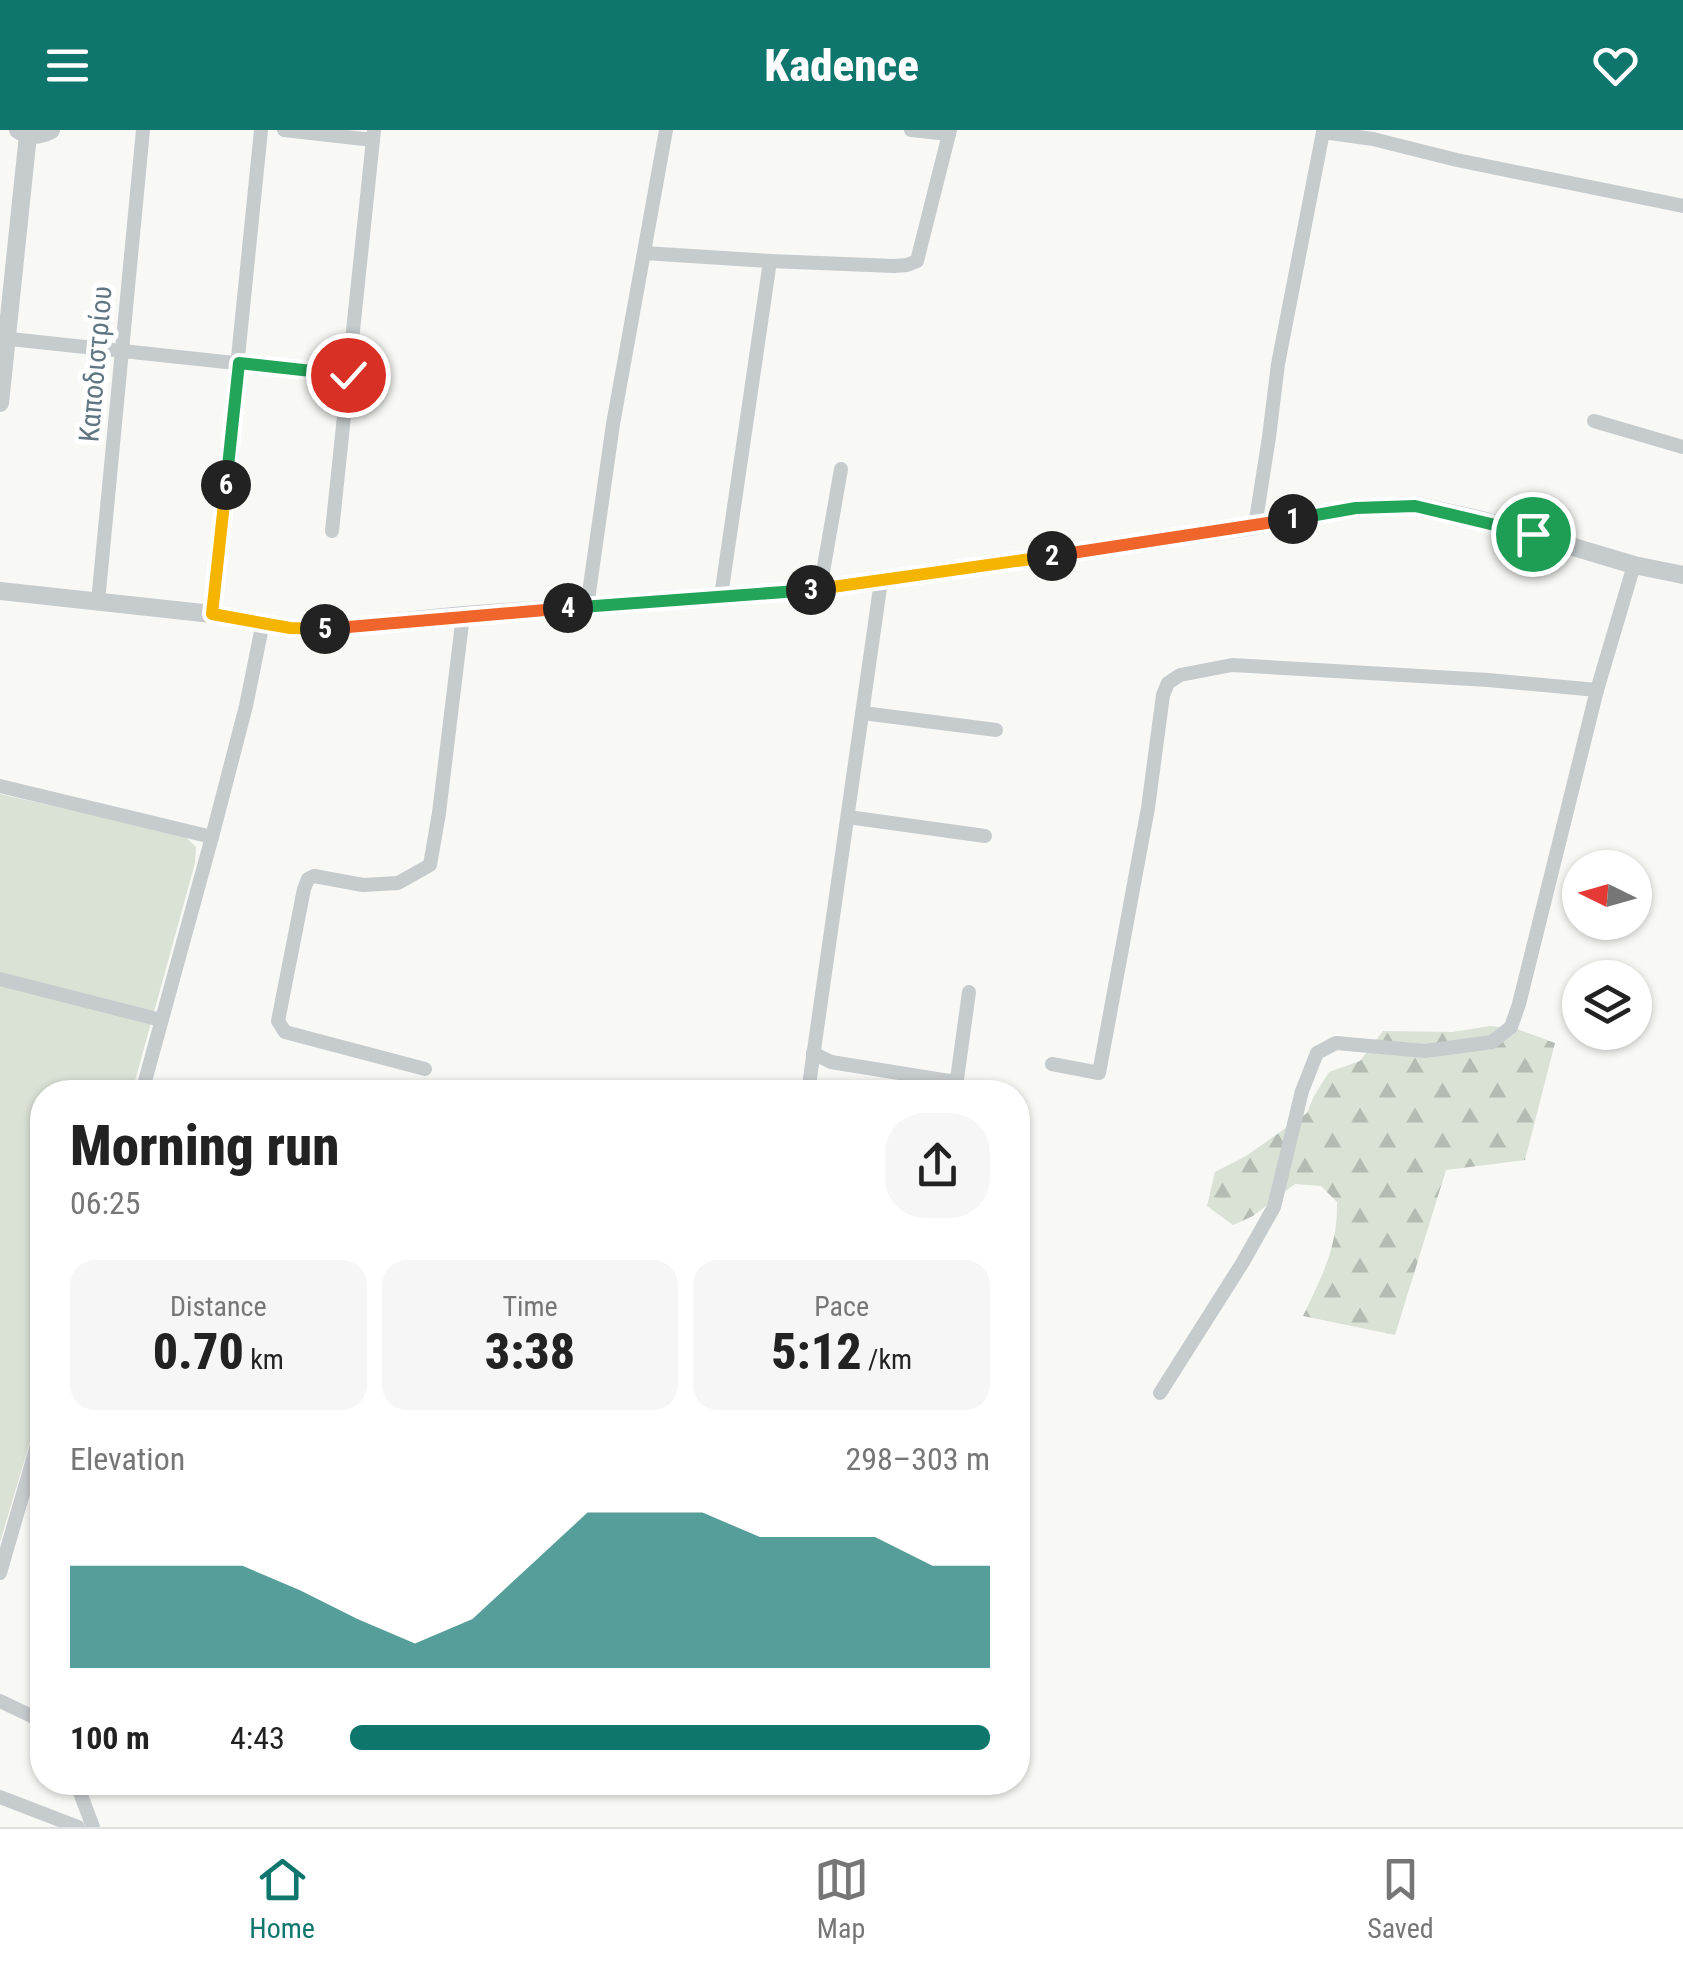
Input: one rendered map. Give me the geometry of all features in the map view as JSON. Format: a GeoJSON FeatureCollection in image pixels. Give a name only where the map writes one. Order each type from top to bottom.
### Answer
{"type":"FeatureCollection","features":[{"type":"Feature","properties":{"kind":"street"},"geometry":{"type":"LineString","coordinates":[[0,403],[22,132],[38,135],[51,130]]}},
{"type":"Feature","properties":{"kind":"street","name":"Καποδιστρίου"},"geometry":{"type":"LineString","coordinates":[[98,602],[143,130]]}},
{"type":"Feature","properties":{"kind":"street"},"geometry":{"type":"LineString","coordinates":[[212,614],[262,130]]}},
{"type":"Feature","properties":{"kind":"street"},"geometry":{"type":"LineString","coordinates":[[284,130],[374,135],[332,531]]}},
{"type":"Feature","properties":{"kind":"street"},"geometry":{"type":"LineString","coordinates":[[586,607],[613,424],[666,130]]}},
{"type":"Feature","properties":{"kind":"street"},"geometry":{"type":"LineString","coordinates":[[644,253],[894,266],[916,261],[949,132],[910,130]]}},
{"type":"Feature","properties":{"kind":"street"},"geometry":{"type":"LineString","coordinates":[[1254,526],[1278,364],[1323,131],[1683,206]]}},
{"type":"Feature","properties":{"kind":"street"},"geometry":{"type":"LineString","coordinates":[[721,596],[770,261]]}},
{"type":"Feature","properties":{"kind":"street"},"geometry":{"type":"LineString","coordinates":[[3,338],[348,375]]}},
{"type":"Feature","properties":{"kind":"street"},"geometry":{"type":"LineString","coordinates":[[1594,422],[1683,448]]}},
{"type":"Feature","properties":{"kind":"street"},"geometry":{"type":"LineString","coordinates":[[820,589],[841,469]]}},
{"type":"Feature","properties":{"kind":"street"},"geometry":{"type":"LineString","coordinates":[[0,591],[212,614],[290,628],[328,629],[820,589],[1356,508],[1415,506],[1683,575]]}},
{"type":"Feature","properties":{"kind":"street"},"geometry":{"type":"LineString","coordinates":[[1160,1393],[1274,1207],[1302,1091],[1317,1054],[1336,1044],[1425,1051],[1492,1042],[1511,1027],[1597,690],[1634,565]]}},
{"type":"Feature","properties":{"kind":"street"},"geometry":{"type":"LineString","coordinates":[[810,1080],[881,581]]}},
{"type":"Feature","properties":{"kind":"street"},"geometry":{"type":"LineString","coordinates":[[425,1069],[285,1032],[278,1021],[308,880],[314,876],[364,884],[398,883],[430,865],[463,616]]}},
{"type":"Feature","properties":{"kind":"street"},"geometry":{"type":"LineString","coordinates":[[145,1080],[246,706],[263,622]]}},
{"type":"Feature","properties":{"kind":"street"},"geometry":{"type":"LineString","coordinates":[[1052,1064],[1098,1073],[1168,683],[1180,675],[1232,666],[1597,690]]}},
{"type":"Feature","properties":{"kind":"street"},"geometry":{"type":"LineString","coordinates":[[863,714],[996,730]]}},
{"type":"Feature","properties":{"kind":"street"},"geometry":{"type":"LineString","coordinates":[[0,786],[212,837]]}},
{"type":"Feature","properties":{"kind":"street"},"geometry":{"type":"LineString","coordinates":[[848,816],[985,836]]}},
{"type":"Feature","properties":{"kind":"street"},"geometry":{"type":"LineString","coordinates":[[0,980],[160,1020]]}},
{"type":"Feature","properties":{"kind":"street"},"geometry":{"type":"LineString","coordinates":[[958,1080],[969,992]]}},
{"type":"Feature","properties":{"kind":"street"},"geometry":{"type":"LineString","coordinates":[[813,1053],[831,1062],[943,1080]]}},
{"type":"Feature","properties":{"kind":"street"},"geometry":{"type":"LineString","coordinates":[[0,1574],[30,1470]]}},
{"type":"Feature","properties":{"kind":"street"},"geometry":{"type":"LineString","coordinates":[[0,1701],[30,1715]]}},
{"type":"Feature","properties":{"kind":"street"},"geometry":{"type":"LineString","coordinates":[[81,1795],[92,1827]]}},
{"type":"Feature","properties":{"kind":"street"},"geometry":{"type":"LineString","coordinates":[[0,1797],[78,1827]]}},
{"type":"Feature","properties":{"kind":"green space"},"geometry":{"type":"Polygon","coordinates":[[[0,794],[185,836],[196,847],[195,863],[135,1080],[30,1080],[30,1442],[0,1542],[0,794]]]}},
{"type":"Feature","properties":{"kind":"green space"},"geometry":{"type":"Polygon","coordinates":[[[1490,1026],[1517,1029],[1555,1043],[1525,1160],[1446,1170],[1395,1335],[1303,1316],[1332,1247],[1337,1202],[1321,1186],[1295,1184],[1253,1216],[1233,1225],[1207,1206],[1215,1172],[1246,1156],[1307,1113],[1329,1072],[1360,1061],[1383,1031],[1453,1032],[1490,1026]]]}},
{"type":"Feature","properties":{"kind":"route"},"geometry":{"type":"LineString","coordinates":[[348,375],[239,363],[212,614],[290,628],[328,629],[820,589],[1356,508],[1415,506],[1533,534]]}}]}
